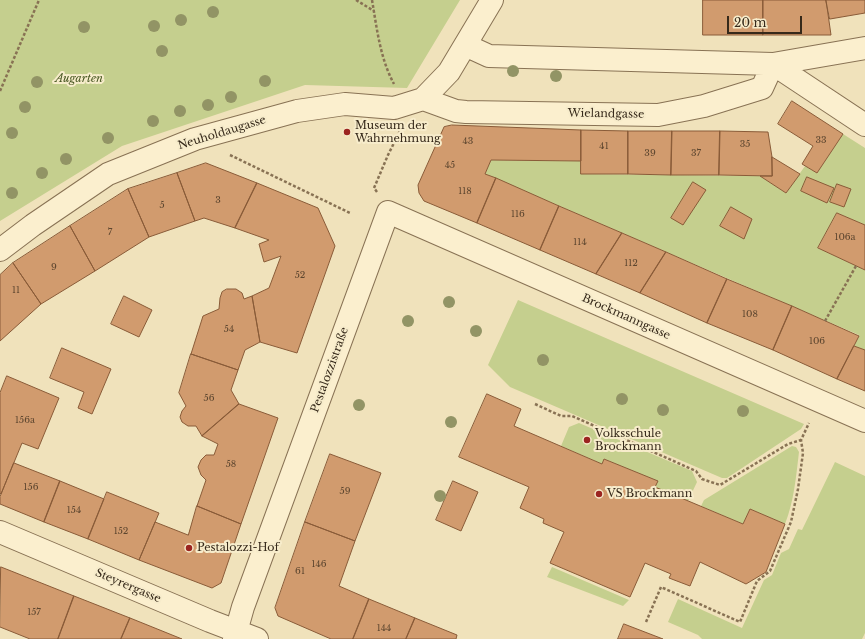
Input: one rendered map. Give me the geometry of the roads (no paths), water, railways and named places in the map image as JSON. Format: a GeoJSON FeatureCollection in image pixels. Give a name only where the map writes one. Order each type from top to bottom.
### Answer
{"type":"FeatureCollection","features":[{"type":"Feature","properties":{"kind":"street"},"geometry":{"type":"LineString","coordinates":[[423,99],[449,72],[492,0]]}},
{"type":"Feature","properties":{"kind":"street"},"geometry":{"type":"LineString","coordinates":[[466,45],[489,56],[773,64],[865,48]]}},
{"type":"Feature","properties":{"kind":"street"},"geometry":{"type":"LineString","coordinates":[[773,64],[865,125]]}},
{"type":"Feature","properties":{"kind":"street","name":"Wielandgasse"},"geometry":{"type":"LineString","coordinates":[[423,99],[456,111],[466,112],[658,115],[704,106],[762,88],[773,64]]}},
{"type":"Feature","properties":{"kind":"street","name":"Neuholdaugasse"},"geometry":{"type":"LineString","coordinates":[[0,250],[33,225],[108,174],[195,139],[297,111],[395,97],[423,99]]}},
{"type":"Feature","properties":{"kind":"street","name":"Brockmanngasse"},"geometry":{"type":"LineString","coordinates":[[388,212],[865,421]]}},
{"type":"Feature","properties":{"kind":"street","name":"Pestalozzistraße"},"geometry":{"type":"LineString","coordinates":[[235,635],[243,607],[388,212]]}},
{"type":"Feature","properties":{"kind":"street","name":"Steyrergasse"},"geometry":{"type":"LineString","coordinates":[[0,532],[235,635],[257,639]]}},
{"type":"Feature","properties":{"kind":"place","name":"Museum der Wahrnehmung"},"geometry":{"type":"Point","coordinates":[347,132]}},
{"type":"Feature","properties":{"kind":"place","name":"Volksschule Brockmann"},"geometry":{"type":"Point","coordinates":[587,440]}},
{"type":"Feature","properties":{"kind":"place","name":"VS Brockmann"},"geometry":{"type":"Point","coordinates":[599,494]}},
{"type":"Feature","properties":{"kind":"place","name":"Pestalozzi-Hof"},"geometry":{"type":"Point","coordinates":[189,548]}},
{"type":"Feature","properties":{"kind":"park label","name":"Augarten"},"geometry":{"type":"Point","coordinates":[79,79]}}]}
